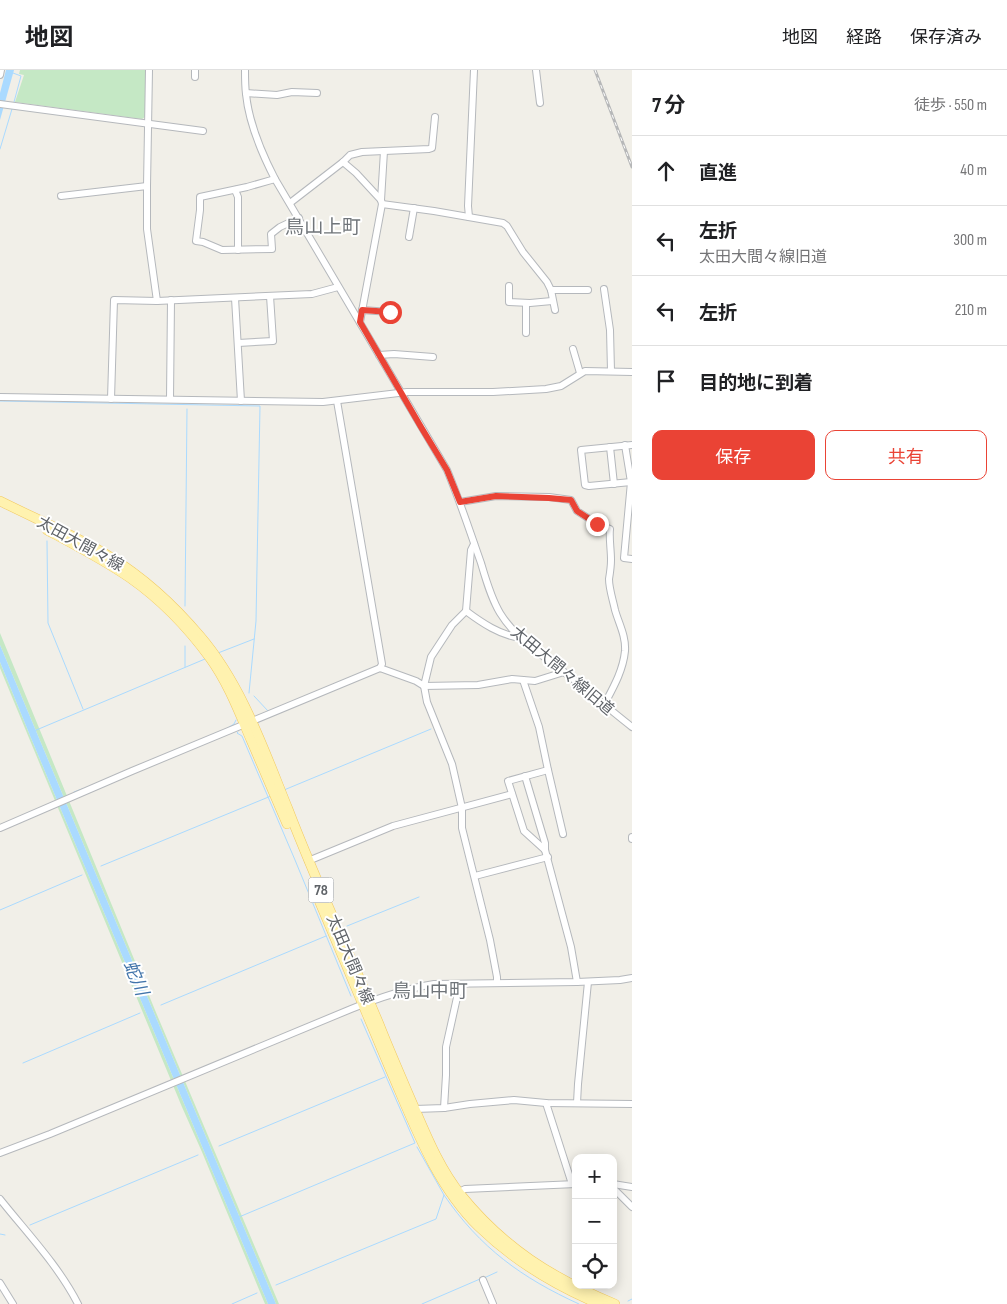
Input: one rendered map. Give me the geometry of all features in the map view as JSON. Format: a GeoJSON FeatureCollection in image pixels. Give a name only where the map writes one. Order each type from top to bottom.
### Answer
{"type":"FeatureCollection","features":[{"type":"Feature","properties":{"kind":"main road","name":"太田大間々線"},"geometry":{"type":"LineString","coordinates":[[0,501],[110,556],[150,585],[201,637],[234,685],[300,854],[425,1134],[443,1168],[459,1192],[483,1219],[516,1250],[557,1277],[615,1304]]}},
{"type":"Feature","properties":{"kind":"main road","name":"太田大間々線"},"geometry":{"type":"LineString","coordinates":[[0,507],[78,547],[111,566],[147,591],[182,625],[210,659],[248,722],[308,861],[422,1143],[438,1173],[458,1202],[478,1226],[507,1252],[540,1275],[599,1304]]}},
{"type":"Feature","properties":{"kind":"street"},"geometry":{"type":"LineString","coordinates":[[0,75],[2,70]]}},
{"type":"Feature","properties":{"kind":"street"},"geometry":{"type":"LineString","coordinates":[[148,70],[147,229],[157,301]]}},
{"type":"Feature","properties":{"kind":"street","name":"太田大間々線旧道"},"geometry":{"type":"LineString","coordinates":[[245,70],[246,93],[255,136],[262,152],[275,179],[447,470],[495,603],[520,638],[632,727]]}},
{"type":"Feature","properties":{"kind":"street"},"geometry":{"type":"LineString","coordinates":[[469,217],[474,70]]}},
{"type":"Feature","properties":{"kind":"street"},"geometry":{"type":"LineString","coordinates":[[536,70],[540,104]]}},
{"type":"Feature","properties":{"kind":"street"},"geometry":{"type":"LineString","coordinates":[[246,93],[277,95],[292,92],[317,93]]}},
{"type":"Feature","properties":{"kind":"street"},"geometry":{"type":"LineString","coordinates":[[3,105],[203,131]]}},
{"type":"Feature","properties":{"kind":"street"},"geometry":{"type":"LineString","coordinates":[[290,203],[350,155],[362,152],[432,148],[435,117]]}},
{"type":"Feature","properties":{"kind":"street"},"geometry":{"type":"LineString","coordinates":[[360,322],[382,202],[384,151]]}},
{"type":"Feature","properties":{"kind":"street"},"geometry":{"type":"LineString","coordinates":[[343,162],[356,172],[382,202],[503,223],[547,282],[551,290],[555,310]]}},
{"type":"Feature","properties":{"kind":"street"},"geometry":{"type":"LineString","coordinates":[[275,179],[200,197],[196,242],[203,242],[222,250],[272,249],[271,234],[280,227],[299,218]]}},
{"type":"Feature","properties":{"kind":"street"},"geometry":{"type":"LineString","coordinates":[[62,196],[146,186]]}},
{"type":"Feature","properties":{"kind":"street"},"geometry":{"type":"LineString","coordinates":[[235,190],[238,197],[238,250]]}},
{"type":"Feature","properties":{"kind":"street"},"geometry":{"type":"LineString","coordinates":[[410,237],[414,208]]}},
{"type":"Feature","properties":{"kind":"street"},"geometry":{"type":"LineString","coordinates":[[509,286],[509,302],[552,301]]}},
{"type":"Feature","properties":{"kind":"street"},"geometry":{"type":"LineString","coordinates":[[111,399],[114,300],[157,301],[312,294],[338,287]]}},
{"type":"Feature","properties":{"kind":"street"},"geometry":{"type":"LineString","coordinates":[[604,289],[610,330],[611,371]]}},
{"type":"Feature","properties":{"kind":"street"},"geometry":{"type":"LineString","coordinates":[[551,290],[588,290]]}},
{"type":"Feature","properties":{"kind":"street"},"geometry":{"type":"LineString","coordinates":[[238,343],[273,341],[270,296]]}},
{"type":"Feature","properties":{"kind":"street"},"geometry":{"type":"LineString","coordinates":[[235,298],[241,401]]}},
{"type":"Feature","properties":{"kind":"street"},"geometry":{"type":"LineString","coordinates":[[170,400],[171,300]]}},
{"type":"Feature","properties":{"kind":"street"},"geometry":{"type":"LineString","coordinates":[[526,302],[526,333]]}},
{"type":"Feature","properties":{"kind":"street"},"geometry":{"type":"LineString","coordinates":[[362,310],[390,312]]}},
{"type":"Feature","properties":{"kind":"street"},"geometry":{"type":"LineString","coordinates":[[573,349],[580,373]]}},
{"type":"Feature","properties":{"kind":"street"},"geometry":{"type":"LineString","coordinates":[[379,355],[394,354],[432,358]]}},
{"type":"Feature","properties":{"kind":"street"},"geometry":{"type":"LineString","coordinates":[[0,397],[323,402],[401,392],[493,392],[546,389],[561,386],[580,373],[589,371],[632,372]]}},
{"type":"Feature","properties":{"kind":"street"},"geometry":{"type":"LineString","coordinates":[[337,401],[382,664],[380,668]]}},
{"type":"Feature","properties":{"kind":"street"},"geometry":{"type":"LineString","coordinates":[[631,482],[585,485],[581,450],[628,445],[631,482],[629,531],[624,558],[632,559]]}},
{"type":"Feature","properties":{"kind":"street"},"geometry":{"type":"LineString","coordinates":[[610,447],[614,484]]}},
{"type":"Feature","properties":{"kind":"street"},"geometry":{"type":"LineString","coordinates":[[460,502],[496,496],[571,500],[577,511],[597,524],[610,529],[611,559],[609,582],[615,611],[622,628],[625,648],[618,679],[604,705]]}},
{"type":"Feature","properties":{"kind":"street"},"geometry":{"type":"LineString","coordinates":[[474,544],[471,550],[466,611],[452,625],[432,657],[424,686],[427,702],[452,764],[462,808],[462,828],[490,940],[497,983]]}},
{"type":"Feature","properties":{"kind":"street"},"geometry":{"type":"LineString","coordinates":[[466,611],[486,625],[510,636],[520,638]]}},
{"type":"Feature","properties":{"kind":"street"},"geometry":{"type":"LineString","coordinates":[[0,828],[380,668],[416,681],[424,686],[472,685],[512,679],[535,681],[564,672]]}},
{"type":"Feature","properties":{"kind":"street"},"geometry":{"type":"LineString","coordinates":[[523,680],[539,727],[563,834]]}},
{"type":"Feature","properties":{"kind":"street"},"geometry":{"type":"LineString","coordinates":[[545,850],[524,831],[508,781],[548,770]]}},
{"type":"Feature","properties":{"kind":"street"},"geometry":{"type":"LineString","coordinates":[[525,776],[545,842],[545,850],[571,947],[577,982]]}},
{"type":"Feature","properties":{"kind":"street"},"geometry":{"type":"LineString","coordinates":[[308,861],[393,826],[512,794]]}},
{"type":"Feature","properties":{"kind":"street"},"geometry":{"type":"LineString","coordinates":[[475,876],[548,857]]}},
{"type":"Feature","properties":{"kind":"street"},"geometry":{"type":"LineString","coordinates":[[0,1153],[366,1003],[417,987],[434,984],[588,982],[632,978]]}},
{"type":"Feature","properties":{"kind":"street"},"geometry":{"type":"LineString","coordinates":[[577,1103],[588,982]]}},
{"type":"Feature","properties":{"kind":"street"},"geometry":{"type":"LineString","coordinates":[[444,1108],[446,1047],[460,984]]}},
{"type":"Feature","properties":{"kind":"street"},"geometry":{"type":"LineString","coordinates":[[415,1109],[444,1108],[514,1100],[546,1103],[632,1104]]}},
{"type":"Feature","properties":{"kind":"street"},"geometry":{"type":"LineString","coordinates":[[546,1103],[572,1178]]}},
{"type":"Feature","properties":{"kind":"street"},"geometry":{"type":"LineString","coordinates":[[459,1192],[465,1189],[572,1184]]}},
{"type":"Feature","properties":{"kind":"street"},"geometry":{"type":"LineString","coordinates":[[617,1185],[632,1187]]}},
{"type":"Feature","properties":{"kind":"street"},"geometry":{"type":"LineString","coordinates":[[617,1192],[632,1207]]}},
{"type":"Feature","properties":{"kind":"street"},"geometry":{"type":"LineString","coordinates":[[0,1199],[52,1264],[74,1303]]}},
{"type":"Feature","properties":{"kind":"street"},"geometry":{"type":"LineString","coordinates":[[483,1280],[493,1304]]}},
{"type":"Feature","properties":{"kind":"street"},"geometry":{"type":"LineString","coordinates":[[0,1283],[3,1293],[13,1304]]}},
{"type":"Feature","properties":{"kind":"green space"},"geometry":{"type":"Polygon","coordinates":[[[20,70],[145,70],[145,117],[142,119],[15,102],[24,75],[19,74],[20,70]]]}},
{"type":"Feature","properties":{"kind":"green space"},"geometry":{"type":"Polygon","coordinates":[[[0,633],[155,1010],[279,1304],[276,1304],[0,645],[0,633]]]}},
{"type":"Feature","properties":{"kind":"green space"},"geometry":{"type":"Polygon","coordinates":[[[0,662],[268,1304],[265,1304],[182,1107],[0,668],[0,662]]]}},
{"type":"Feature","properties":{"kind":"water"},"geometry":{"type":"Polygon","coordinates":[[[6,70],[14,70],[0,120],[0,93],[6,70]]]}},
{"type":"Feature","properties":{"kind":"water","name":"蛇川"},"geometry":{"type":"Polygon","coordinates":[[[0,645],[276,1304],[268,1304],[0,662],[0,645]]]}},
{"type":"Feature","properties":{"kind":"waterway"},"geometry":{"type":"LineString","coordinates":[[13,73],[21,76],[14,102]]}},
{"type":"Feature","properties":{"kind":"waterway"},"geometry":{"type":"LineString","coordinates":[[0,149],[12,109]]}},
{"type":"Feature","properties":{"kind":"waterway"},"geometry":{"type":"LineString","coordinates":[[0,401],[260,406],[256,621],[249,693]]}},
{"type":"Feature","properties":{"kind":"waterway"},"geometry":{"type":"LineString","coordinates":[[185,606],[187,409]]}},
{"type":"Feature","properties":{"kind":"waterway"},"geometry":{"type":"LineString","coordinates":[[47,541],[48,623],[83,709]]}},
{"type":"Feature","properties":{"kind":"waterway"},"geometry":{"type":"LineString","coordinates":[[218,653],[254,639]]}},
{"type":"Feature","properties":{"kind":"waterway"},"geometry":{"type":"LineString","coordinates":[[185,646],[185,667]]}},
{"type":"Feature","properties":{"kind":"waterway"},"geometry":{"type":"LineString","coordinates":[[34,731],[205,659]]}},
{"type":"Feature","properties":{"kind":"waterway"},"geometry":{"type":"LineString","coordinates":[[254,696],[268,711]]}},
{"type":"Feature","properties":{"kind":"waterway"},"geometry":{"type":"LineString","coordinates":[[226,729],[234,724],[236,720]]}},
{"type":"Feature","properties":{"kind":"waterway"},"geometry":{"type":"LineString","coordinates":[[284,790],[431,729]]}},
{"type":"Feature","properties":{"kind":"waterway"},"geometry":{"type":"LineString","coordinates":[[238,732],[242,736],[351,996]]}},
{"type":"Feature","properties":{"kind":"waterway"},"geometry":{"type":"LineString","coordinates":[[74,792],[82,789]]}},
{"type":"Feature","properties":{"kind":"waterway"},"geometry":{"type":"LineString","coordinates":[[101,866],[271,796]]}},
{"type":"Feature","properties":{"kind":"waterway"},"geometry":{"type":"LineString","coordinates":[[0,910],[82,875]]}},
{"type":"Feature","properties":{"kind":"waterway"},"geometry":{"type":"LineString","coordinates":[[347,926],[419,897]]}},
{"type":"Feature","properties":{"kind":"waterway"},"geometry":{"type":"LineString","coordinates":[[161,1005],[326,936]]}},
{"type":"Feature","properties":{"kind":"waterway"},"geometry":{"type":"LineString","coordinates":[[23,1063],[140,1013]]}},
{"type":"Feature","properties":{"kind":"waterway"},"geometry":{"type":"LineString","coordinates":[[239,1217],[415,1143],[361,1019]]}},
{"type":"Feature","properties":{"kind":"waterway"},"geometry":{"type":"LineString","coordinates":[[219,1146],[385,1077]]}},
{"type":"Feature","properties":{"kind":"waterway"},"geometry":{"type":"LineString","coordinates":[[276,1285],[436,1219],[444,1195],[417,1147]]}},
{"type":"Feature","properties":{"kind":"waterway"},"geometry":{"type":"LineString","coordinates":[[30,1225],[198,1155]]}},
{"type":"Feature","properties":{"kind":"waterway"},"geometry":{"type":"LineString","coordinates":[[444,1195],[472,1231],[504,1260],[539,1283],[579,1304]]}},
{"type":"Feature","properties":{"kind":"waterway"},"geometry":{"type":"LineString","coordinates":[[0,1234],[5,1235]]}},
{"type":"Feature","properties":{"kind":"waterway"},"geometry":{"type":"LineString","coordinates":[[484,1278],[497,1272]]}},
{"type":"Feature","properties":{"kind":"waterway"},"geometry":{"type":"LineString","coordinates":[[422,1304],[480,1279]]}},
{"type":"Feature","properties":{"kind":"waterway"},"geometry":{"type":"LineString","coordinates":[[232,1304],[257,1293]]}},
{"type":"Feature","properties":{"kind":"waterway"},"geometry":{"type":"LineString","coordinates":[[628,1301],[632,1299]]}},
{"type":"Feature","properties":{"kind":"railway"},"geometry":{"type":"LineString","coordinates":[[595,70],[632,167]]}},
{"type":"Feature","properties":{"kind":"district","name":"鳥山上町"},"geometry":{"type":"Point","coordinates":[323,226]}},
{"type":"Feature","properties":{"kind":"district","name":"鳥山中町"},"geometry":{"type":"Point","coordinates":[430,990]}},
{"type":"Feature","properties":{"kind":"route"},"geometry":{"type":"LineString","coordinates":[[390,312],[362,310],[360,322],[447,470],[460,502],[496,496],[571,500],[577,511],[597,524]]}}]}
